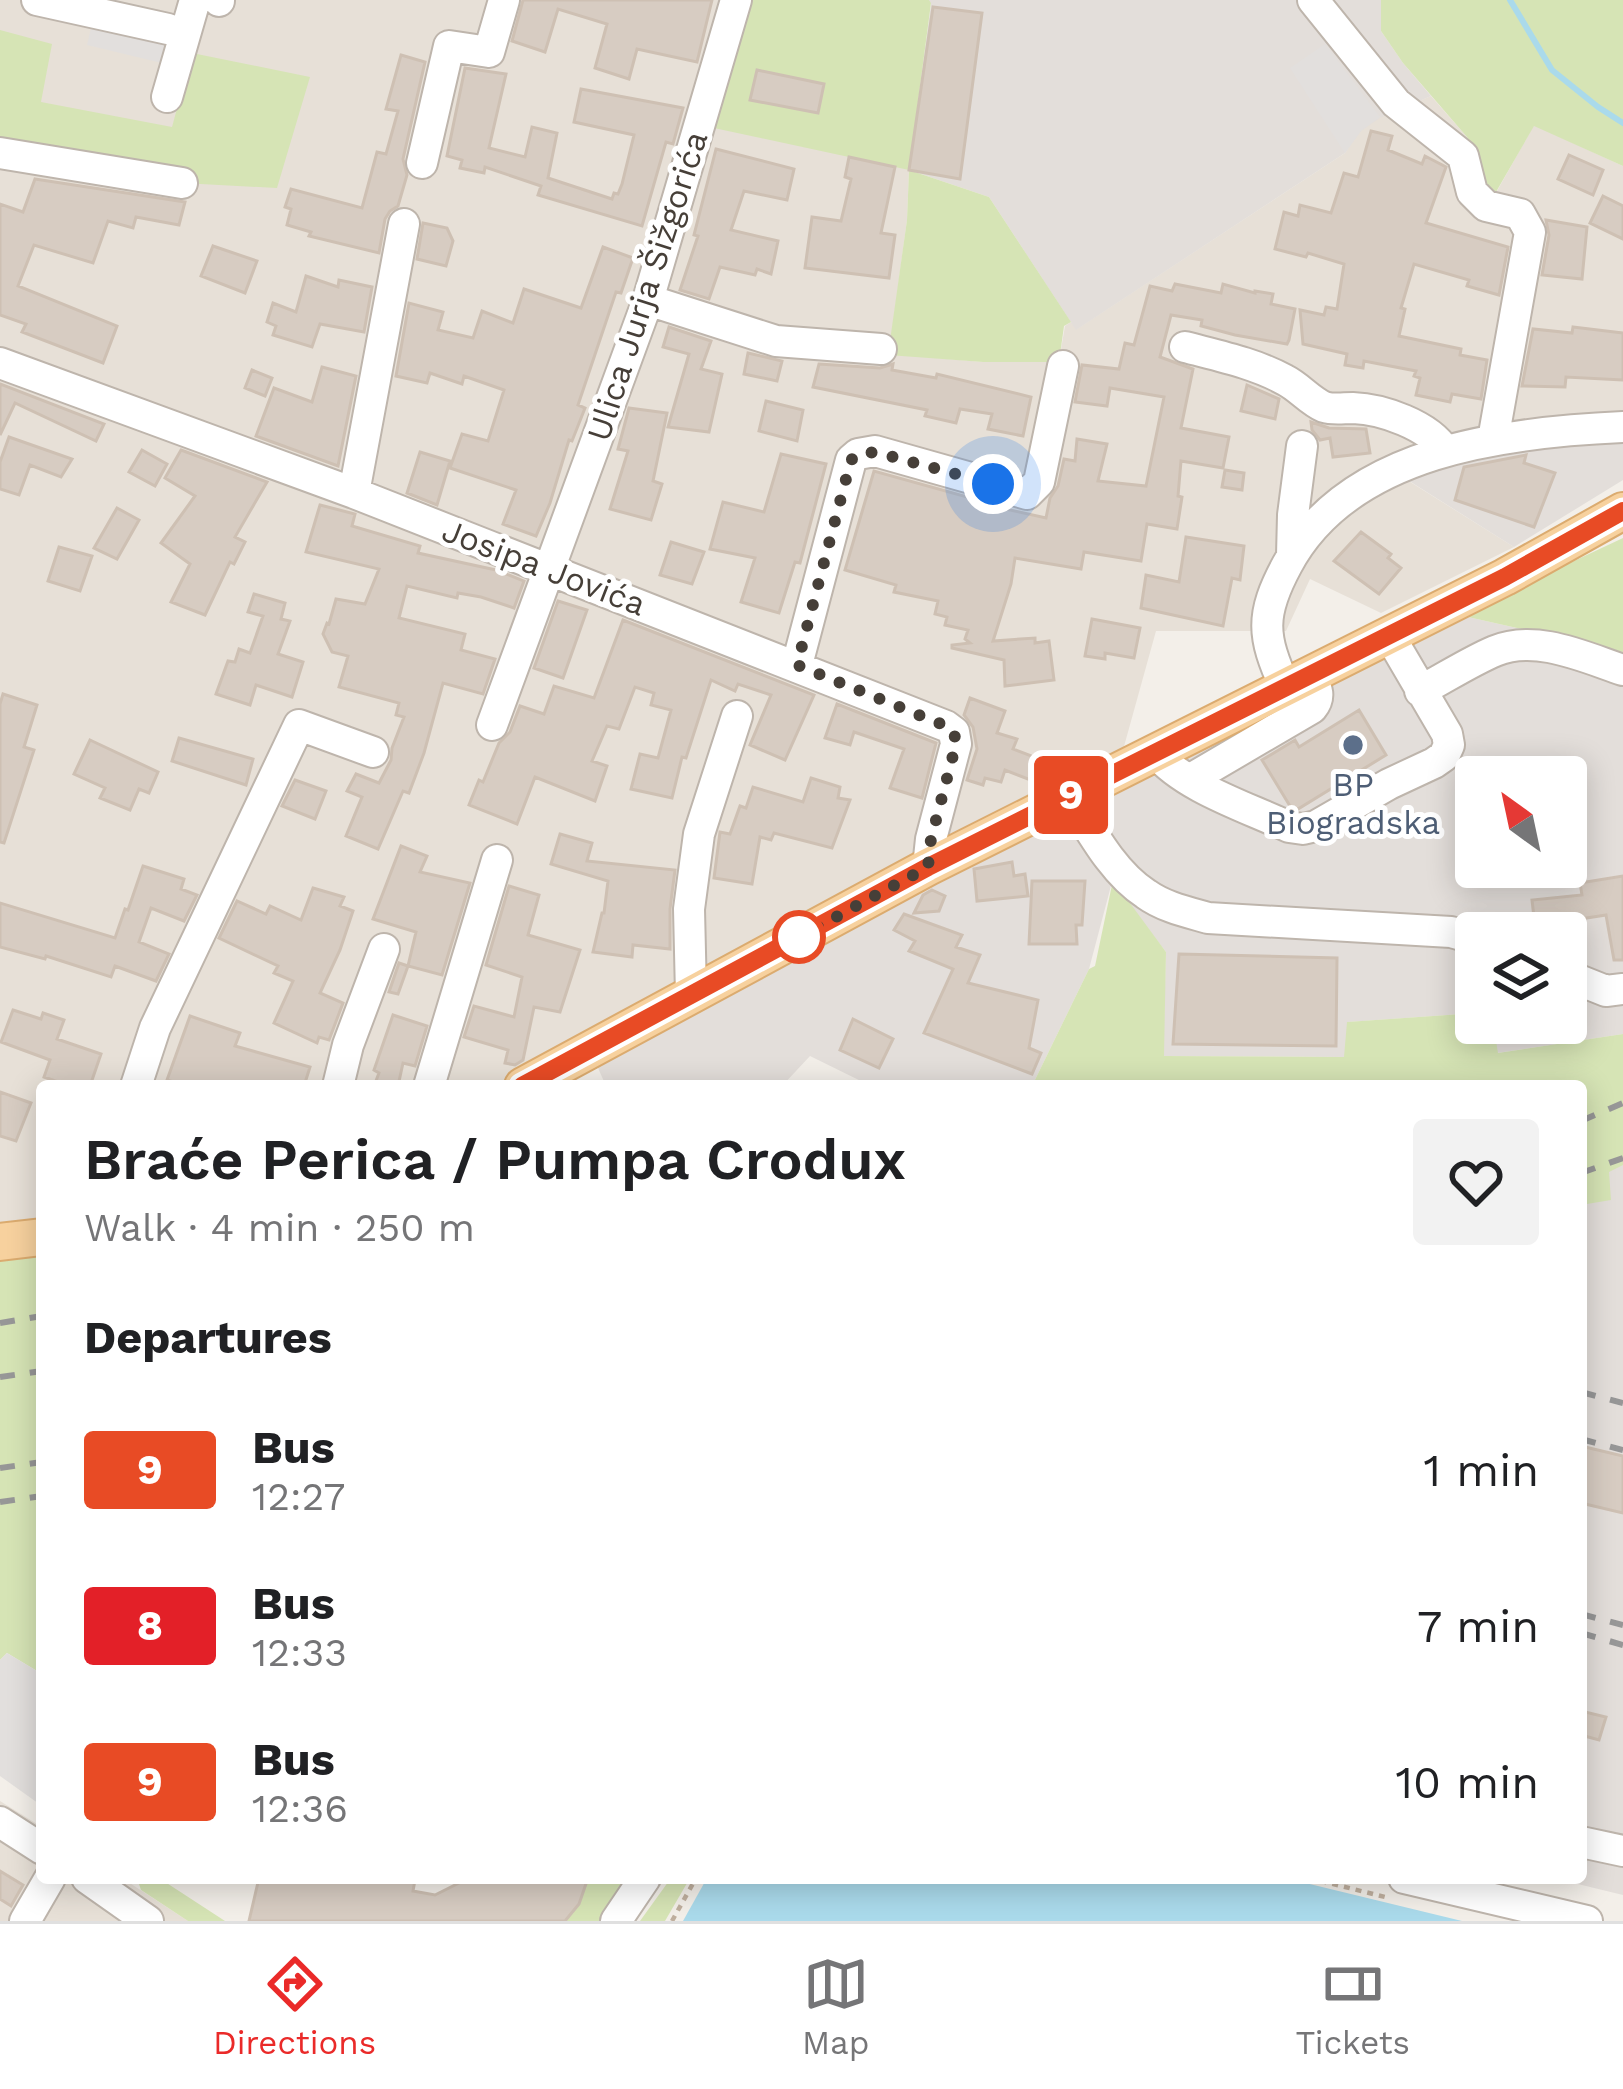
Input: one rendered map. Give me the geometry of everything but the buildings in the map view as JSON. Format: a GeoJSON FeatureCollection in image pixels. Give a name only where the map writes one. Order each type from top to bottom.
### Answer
{"type":"FeatureCollection","features":[{"type":"Feature","properties":{"kind":"main road"},"geometry":{"type":"LineString","coordinates":[[534,1080],[928,867],[1623,515]]}},
{"type":"Feature","properties":{"kind":"main road"},"geometry":{"type":"LineString","coordinates":[[0,1242],[36,1238]]}},
{"type":"Feature","properties":{"kind":"street"},"geometry":{"type":"LineString","coordinates":[[37,0],[168,29]]}},
{"type":"Feature","properties":{"kind":"street"},"geometry":{"type":"LineString","coordinates":[[167,97],[194,0]]}},
{"type":"Feature","properties":{"kind":"street"},"geometry":{"type":"LineString","coordinates":[[422,163],[449,46],[489,52],[504,0]]}},
{"type":"Feature","properties":{"kind":"street","name":"Ulica Jurja Šižgorića"},"geometry":{"type":"LineString","coordinates":[[492,725],[648,300],[736,0]]}},
{"type":"Feature","properties":{"kind":"street"},"geometry":{"type":"LineString","coordinates":[[1313,0],[1396,103],[1463,156],[1472,192],[1486,206],[1520,214],[1530,232],[1493,440]]}},
{"type":"Feature","properties":{"kind":"street"},"geometry":{"type":"LineString","coordinates":[[0,153],[182,183]]}},
{"type":"Feature","properties":{"kind":"street"},"geometry":{"type":"LineString","coordinates":[[354,494],[404,224]]}},
{"type":"Feature","properties":{"kind":"street"},"geometry":{"type":"LineString","coordinates":[[648,300],[776,340],[881,349]]}},
{"type":"Feature","properties":{"kind":"street"},"geometry":{"type":"LineString","coordinates":[[1185,347],[1282,378],[1322,406],[1381,413],[1427,430],[1444,451]]}},
{"type":"Feature","properties":{"kind":"street","name":"Josipa Jovića"},"geometry":{"type":"LineString","coordinates":[[0,363],[551,569],[925,716],[954,732],[956,744],[928,867]]}},
{"type":"Feature","properties":{"kind":"street"},"geometry":{"type":"LineString","coordinates":[[797,665],[851,460],[875,452],[1027,494],[1039,482],[1063,366]]}},
{"type":"Feature","properties":{"kind":"street"},"geometry":{"type":"LineString","coordinates":[[1189,780],[1317,702],[1319,693],[1271,656],[1266,637],[1268,614],[1275,586],[1292,555],[1334,508],[1362,488],[1444,451],[1539,432],[1623,427]]}},
{"type":"Feature","properties":{"kind":"street"},"geometry":{"type":"LineString","coordinates":[[1292,555],[1302,446]]}},
{"type":"Feature","properties":{"kind":"street"},"geometry":{"type":"LineString","coordinates":[[1155,752],[1189,780],[1289,827],[1316,826],[1434,764],[1449,745],[1448,734],[1389,635]]}},
{"type":"Feature","properties":{"kind":"street"},"geometry":{"type":"LineString","coordinates":[[1420,692],[1497,650],[1514,646],[1572,652],[1623,670]]}},
{"type":"Feature","properties":{"kind":"street"},"geometry":{"type":"LineString","coordinates":[[691,995],[689,909],[698,834],[737,716]]}},
{"type":"Feature","properties":{"kind":"street"},"geometry":{"type":"LineString","coordinates":[[138,1080],[155,1028],[299,724],[373,752]]}},
{"type":"Feature","properties":{"kind":"street"},"geometry":{"type":"LineString","coordinates":[[1070,796],[1114,862],[1143,893],[1170,907],[1208,919],[1455,933]]}},
{"type":"Feature","properties":{"kind":"street"},"geometry":{"type":"LineString","coordinates":[[431,1080],[497,860]]}},
{"type":"Feature","properties":{"kind":"street"},"geometry":{"type":"LineString","coordinates":[[339,1080],[384,949]]}},
{"type":"Feature","properties":{"kind":"street"},"geometry":{"type":"LineString","coordinates":[[1587,983],[1606,991],[1623,989]]}},
{"type":"Feature","properties":{"kind":"street"},"geometry":{"type":"LineString","coordinates":[[0,1822],[36,1845]]}},
{"type":"Feature","properties":{"kind":"street"},"geometry":{"type":"LineString","coordinates":[[1587,1843],[1623,1851]]}},
{"type":"Feature","properties":{"kind":"street"},"geometry":{"type":"LineString","coordinates":[[25,1921],[47,1884]]}},
{"type":"Feature","properties":{"kind":"street"},"geometry":{"type":"LineString","coordinates":[[101,1884],[148,1921]]}},
{"type":"Feature","properties":{"kind":"street"},"geometry":{"type":"LineString","coordinates":[[616,1921],[641,1884]]}},
{"type":"Feature","properties":{"kind":"street"},"geometry":{"type":"LineString","coordinates":[[1430,1884],[1587,1921]]}},
{"type":"Feature","properties":{"kind":"path"},"geometry":{"type":"LineString","coordinates":[[672,1921],[693,1884]]}},
{"type":"Feature","properties":{"kind":"shaded area"},"geometry":{"type":"Polygon","coordinates":[[[0,0],[736,0],[909,170],[889,354],[983,362],[1059,361],[1065,326],[1071,322],[1077,329],[1345,153],[1360,131],[1380,117],[1431,96],[1467,137],[1486,183],[1497,191],[1534,125],[1623,166],[1623,438],[1407,480],[1514,547],[1381,613],[1310,579],[1286,631],[1156,631],[1123,750],[989,816],[928,867],[534,1080],[36,1080],[36,1238],[0,1242],[0,0]]]}},
{"type":"Feature","properties":{"kind":"shaded area"},"geometry":{"type":"Polygon","coordinates":[[[929,0],[1381,0],[1381,31],[1431,96],[1380,118],[1361,131],[1345,153],[1076,330],[989,197],[909,170],[929,0]]]}},
{"type":"Feature","properties":{"kind":"shaded area"},"geometry":{"type":"Polygon","coordinates":[[[97,2],[176,22],[166,64],[87,45],[97,2]]]}},
{"type":"Feature","properties":{"kind":"shaded area"},"geometry":{"type":"Polygon","coordinates":[[[1325,44],[1380,117],[1361,131],[1345,153],[1290,68],[1325,44]]]}},
{"type":"Feature","properties":{"kind":"shaded area"},"geometry":{"type":"Polygon","coordinates":[[[1623,438],[1623,480],[1514,547],[1406,479],[1457,456],[1623,438]]]}},
{"type":"Feature","properties":{"kind":"shaded area"},"geometry":{"type":"Polygon","coordinates":[[[1459,615],[1623,652],[1623,1034],[1587,1039],[1587,912],[1455,912],[1455,1014],[1348,1022],[1345,1057],[1163,1056],[1166,952],[1112,882],[1089,969],[1035,1080],[859,1080],[810,1056],[788,1080],[603,1080],[590,1050],[1459,615]]]}},
{"type":"Feature","properties":{"kind":"shaded area"},"geometry":{"type":"Polygon","coordinates":[[[1496,1044],[1557,1044],[1497,1053],[1496,1044]]]}},
{"type":"Feature","properties":{"kind":"shaded area"},"geometry":{"type":"Polygon","coordinates":[[[1623,1089],[1623,1895],[1578,1884],[1587,1884],[1587,1102],[1623,1089]]]}},
{"type":"Feature","properties":{"kind":"shaded area"},"geometry":{"type":"Polygon","coordinates":[[[7,1653],[36,1670],[36,1802],[0,1776],[0,1660],[7,1653]]]}},
{"type":"Feature","properties":{"kind":"shaded area"},"geometry":{"type":"Polygon","coordinates":[[[0,1801],[36,1823],[36,1884],[131,1884],[188,1921],[0,1921],[0,1801]]]}},
{"type":"Feature","properties":{"kind":"green space"},"geometry":{"type":"Polygon","coordinates":[[[736,0],[929,0],[909,170],[700,125],[736,0]]]}},
{"type":"Feature","properties":{"kind":"green space"},"geometry":{"type":"Polygon","coordinates":[[[1381,0],[1623,0],[1623,166],[1534,126],[1496,192],[1486,183],[1467,137],[1381,31],[1381,0]]]}},
{"type":"Feature","properties":{"kind":"green space"},"geometry":{"type":"Polygon","coordinates":[[[0,30],[52,44],[41,102],[172,127],[192,53],[310,77],[277,188],[182,183],[0,153],[0,30]]]}},
{"type":"Feature","properties":{"kind":"green space"},"geometry":{"type":"Polygon","coordinates":[[[909,170],[989,197],[1071,322],[1064,326],[1059,362],[888,355],[907,220],[909,170]]]}},
{"type":"Feature","properties":{"kind":"green space"},"geometry":{"type":"Polygon","coordinates":[[[1623,538],[1623,652],[1459,615],[1623,538]]]}},
{"type":"Feature","properties":{"kind":"green space"},"geometry":{"type":"Polygon","coordinates":[[[1113,880],[1166,952],[1164,1056],[1344,1057],[1347,1022],[1455,1014],[1455,1044],[1496,1044],[1498,1053],[1587,1044],[1587,1039],[1623,1034],[1623,1165],[1609,1172],[1611,1200],[1587,1204],[1587,1080],[1035,1080],[1089,969],[1095,966],[1113,880]]]}},
{"type":"Feature","properties":{"kind":"green space"},"geometry":{"type":"Polygon","coordinates":[[[36,1238],[36,1670],[7,1653],[0,1660],[0,1242],[36,1238]]]}},
{"type":"Feature","properties":{"kind":"green space"},"geometry":{"type":"Polygon","coordinates":[[[139,1884],[168,1884],[225,1921],[188,1921],[139,1884]]]}},
{"type":"Feature","properties":{"kind":"green space"},"geometry":{"type":"Polygon","coordinates":[[[585,1884],[641,1884],[616,1921],[565,1921],[585,1884]]]}},
{"type":"Feature","properties":{"kind":"green space"},"geometry":{"type":"Polygon","coordinates":[[[667,1884],[687,1884],[665,1921],[640,1921],[667,1884]]]}},
{"type":"Feature","properties":{"kind":"water"},"geometry":{"type":"Polygon","coordinates":[[[704,1884],[1310,1884],[1462,1921],[683,1921],[704,1884]]]}},
{"type":"Feature","properties":{"kind":"waterway"},"geometry":{"type":"LineString","coordinates":[[1510,0],[1552,70],[1623,123]]}},
{"type":"Feature","properties":{"kind":"railway"},"geometry":{"type":"LineString","coordinates":[[1587,1118],[1623,1103]]}},
{"type":"Feature","properties":{"kind":"railway"},"geometry":{"type":"LineString","coordinates":[[1587,1171],[1623,1158]]}},
{"type":"Feature","properties":{"kind":"railway"},"geometry":{"type":"LineString","coordinates":[[0,1323],[36,1317]]}},
{"type":"Feature","properties":{"kind":"railway"},"geometry":{"type":"LineString","coordinates":[[0,1377],[36,1372]]}},
{"type":"Feature","properties":{"kind":"railway"},"geometry":{"type":"LineString","coordinates":[[1587,1394],[1623,1403]]}},
{"type":"Feature","properties":{"kind":"railway"},"geometry":{"type":"LineString","coordinates":[[1587,1441],[1623,1450]]}},
{"type":"Feature","properties":{"kind":"railway"},"geometry":{"type":"LineString","coordinates":[[0,1468],[36,1463]]}},
{"type":"Feature","properties":{"kind":"railway"},"geometry":{"type":"LineString","coordinates":[[0,1502],[36,1497]]}},
{"type":"Feature","properties":{"kind":"railway"},"geometry":{"type":"LineString","coordinates":[[1587,1616],[1623,1625]]}},
{"type":"Feature","properties":{"kind":"railway"},"geometry":{"type":"LineString","coordinates":[[1587,1635],[1623,1645]]}},
{"type":"Feature","properties":{"kind":"bus line","name":"9"},"geometry":{"type":"LineString","coordinates":[[533,1080],[928,867],[1505,577],[1623,511]]}},
{"type":"Feature","properties":{"kind":"place","name":"BP Biogradska"},"geometry":{"type":"Point","coordinates":[1353,745]}},
{"type":"Feature","properties":{"kind":"route"},"geometry":{"type":"LineString","coordinates":[[799,937],[928,867],[956,744],[954,732],[946,726],[797,665],[851,460],[875,452],[993,484]]}}]}
